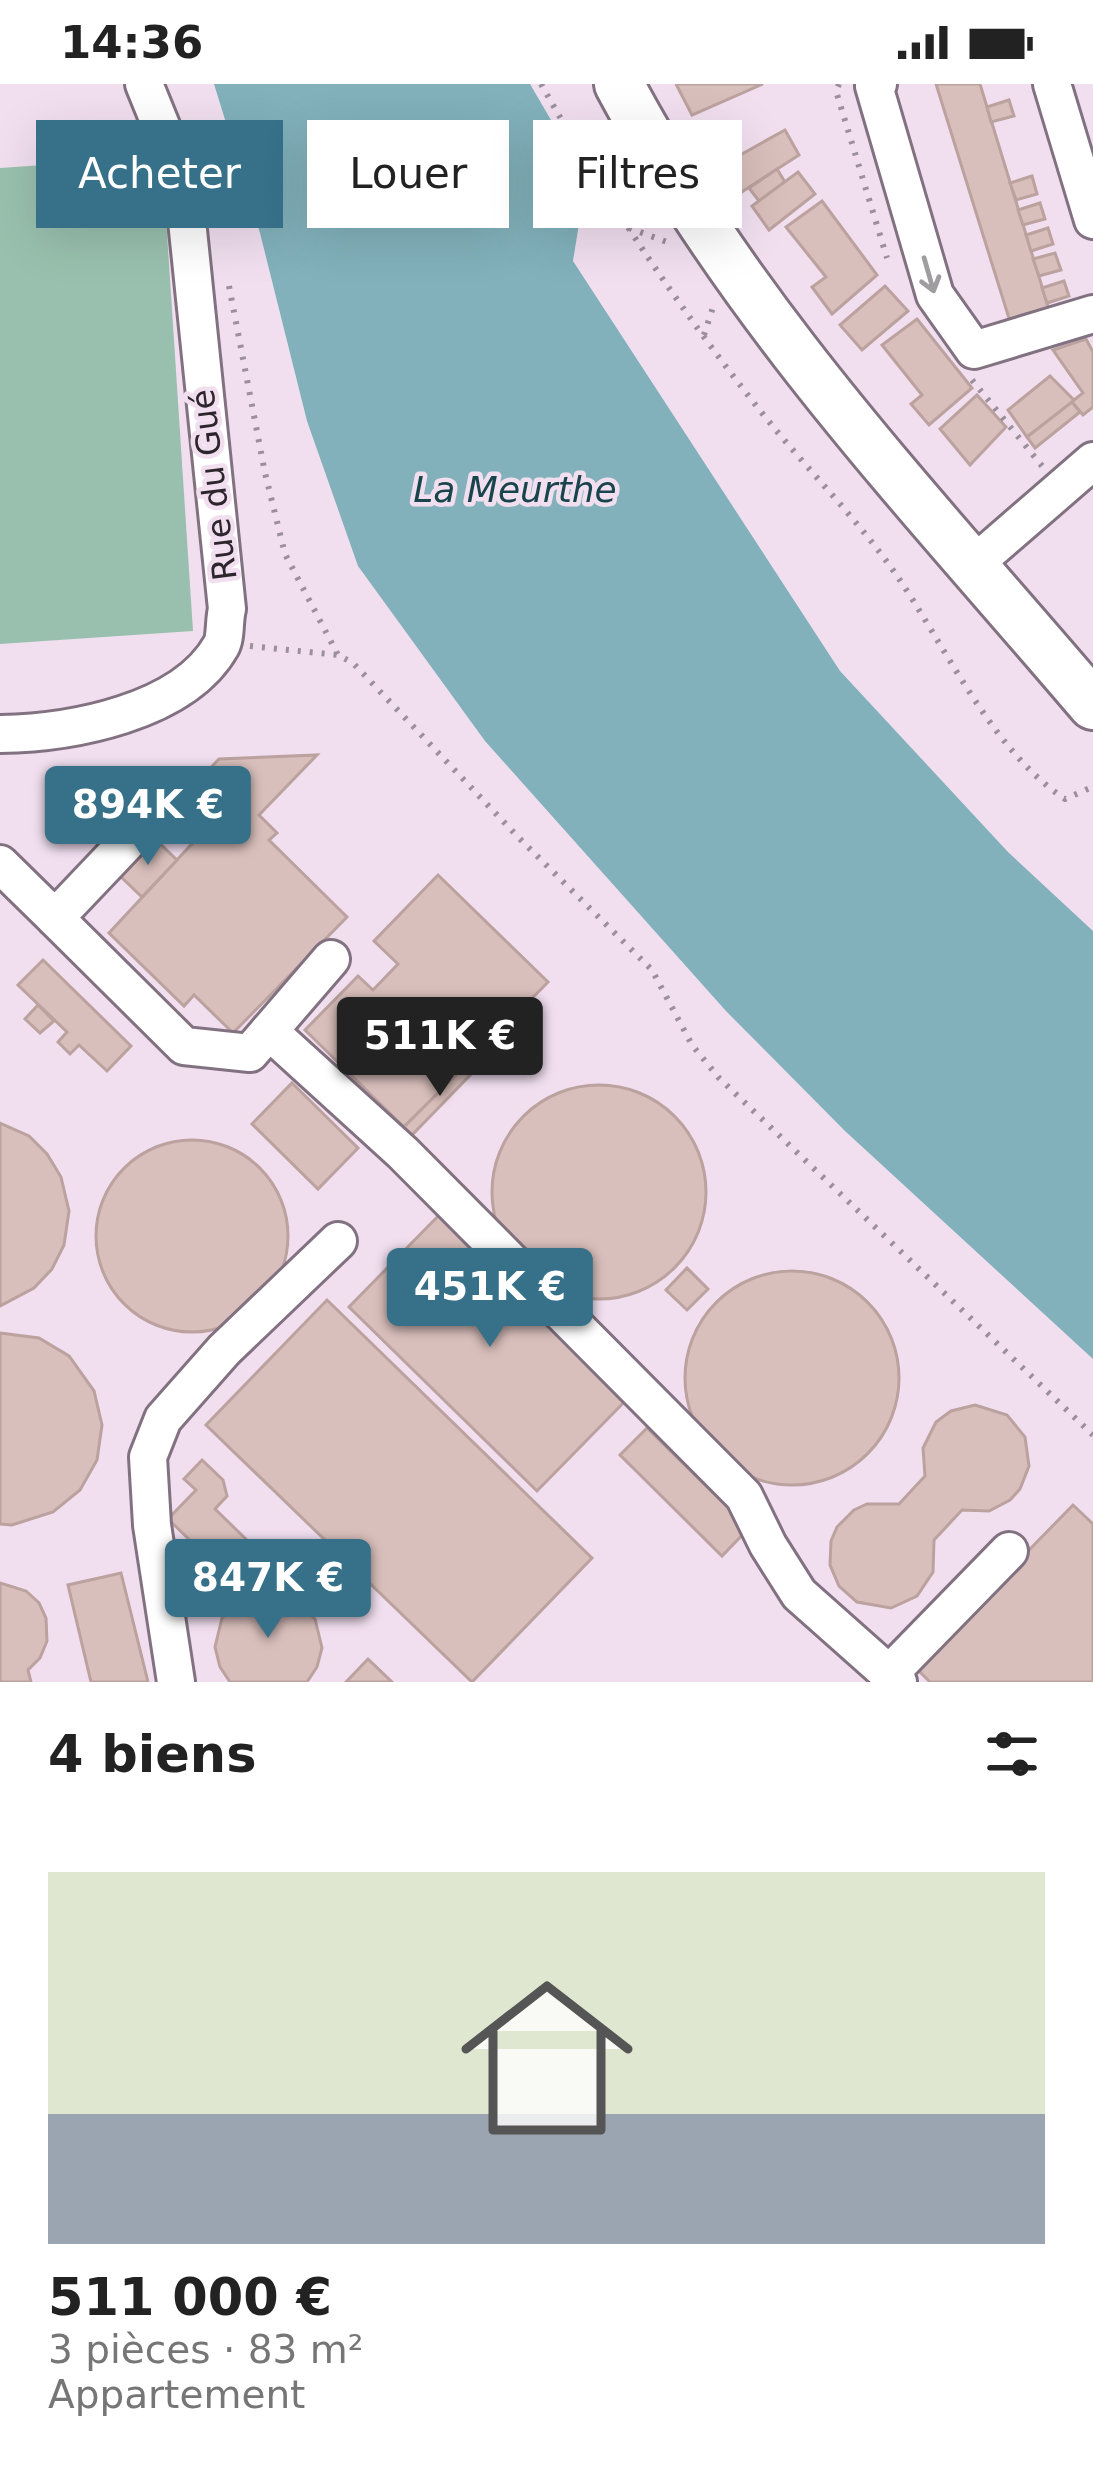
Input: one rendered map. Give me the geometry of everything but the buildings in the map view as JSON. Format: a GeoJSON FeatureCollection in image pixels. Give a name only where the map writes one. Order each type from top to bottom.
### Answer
{"type":"FeatureCollection","features":[{"type":"Feature","properties":{"kind":"main road"},"geometry":{"type":"LineString","coordinates":[[619,84],[656,155],[801,365],[1093,705]]}},
{"type":"Feature","properties":{"kind":"street","name":"Rue du Gué"},"geometry":{"type":"LineString","coordinates":[[144,84],[170,148],[186,211],[227,609],[224,643]]}},
{"type":"Feature","properties":{"kind":"street"},"geometry":{"type":"LineString","coordinates":[[878,84],[874,86],[935,295],[974,350],[1093,314]]}},
{"type":"Feature","properties":{"kind":"street"},"geometry":{"type":"LineString","coordinates":[[1052,84],[1093,220]]}},
{"type":"Feature","properties":{"kind":"street"},"geometry":{"type":"LineString","coordinates":[[973,565],[1093,461]]}},
{"type":"Feature","properties":{"kind":"street"},"geometry":{"type":"LineString","coordinates":[[0,734],[41,733],[112,719],[163,697],[188,680],[224,643]]}},
{"type":"Feature","properties":{"kind":"street"},"geometry":{"type":"LineString","coordinates":[[55,918],[152,816],[195,814]]}},
{"type":"Feature","properties":{"kind":"street"},"geometry":{"type":"LineString","coordinates":[[0,864],[184,1046],[250,1053],[331,959]]}},
{"type":"Feature","properties":{"kind":"street"},"geometry":{"type":"LineString","coordinates":[[269,1031],[403,1154],[744,1496],[800,1594],[894,1678],[1009,1551]]}},
{"type":"Feature","properties":{"kind":"street"},"geometry":{"type":"LineString","coordinates":[[176,1682],[152,1525],[148,1456],[163,1419],[224,1350],[338,1241]]}},
{"type":"Feature","properties":{"kind":"path"},"geometry":{"type":"LineString","coordinates":[[541,84],[642,253],[764,416],[893,569],[985,713],[1040,783],[1065,799],[1090,788]]}},
{"type":"Feature","properties":{"kind":"path"},"geometry":{"type":"LineString","coordinates":[[228,283],[285,554],[338,655]]}},
{"type":"Feature","properties":{"kind":"path"},"geometry":{"type":"LineString","coordinates":[[976,371],[971,382],[1060,488]]}},
{"type":"Feature","properties":{"kind":"path"},"geometry":{"type":"LineString","coordinates":[[224,643],[338,655],[353,663],[652,970],[692,1046],[719,1078],[1093,1435]]}},
{"type":"Feature","properties":{"kind":"green space"},"geometry":{"type":"Polygon","coordinates":[[[36,166],[36,228],[167,228],[193,631],[0,644],[0,168],[36,166]]]}},
{"type":"Feature","properties":{"kind":"water","name":"La Meurthe"},"geometry":{"type":"Polygon","coordinates":[[[214,84],[530,84],[551,120],[533,120],[533,228],[578,228],[573,261],[840,671],[1008,852],[1093,931],[1093,1359],[845,1131],[726,1011],[485,741],[358,566],[307,421],[258,228],[283,228],[283,120],[225,120],[214,84]]]}}]}
